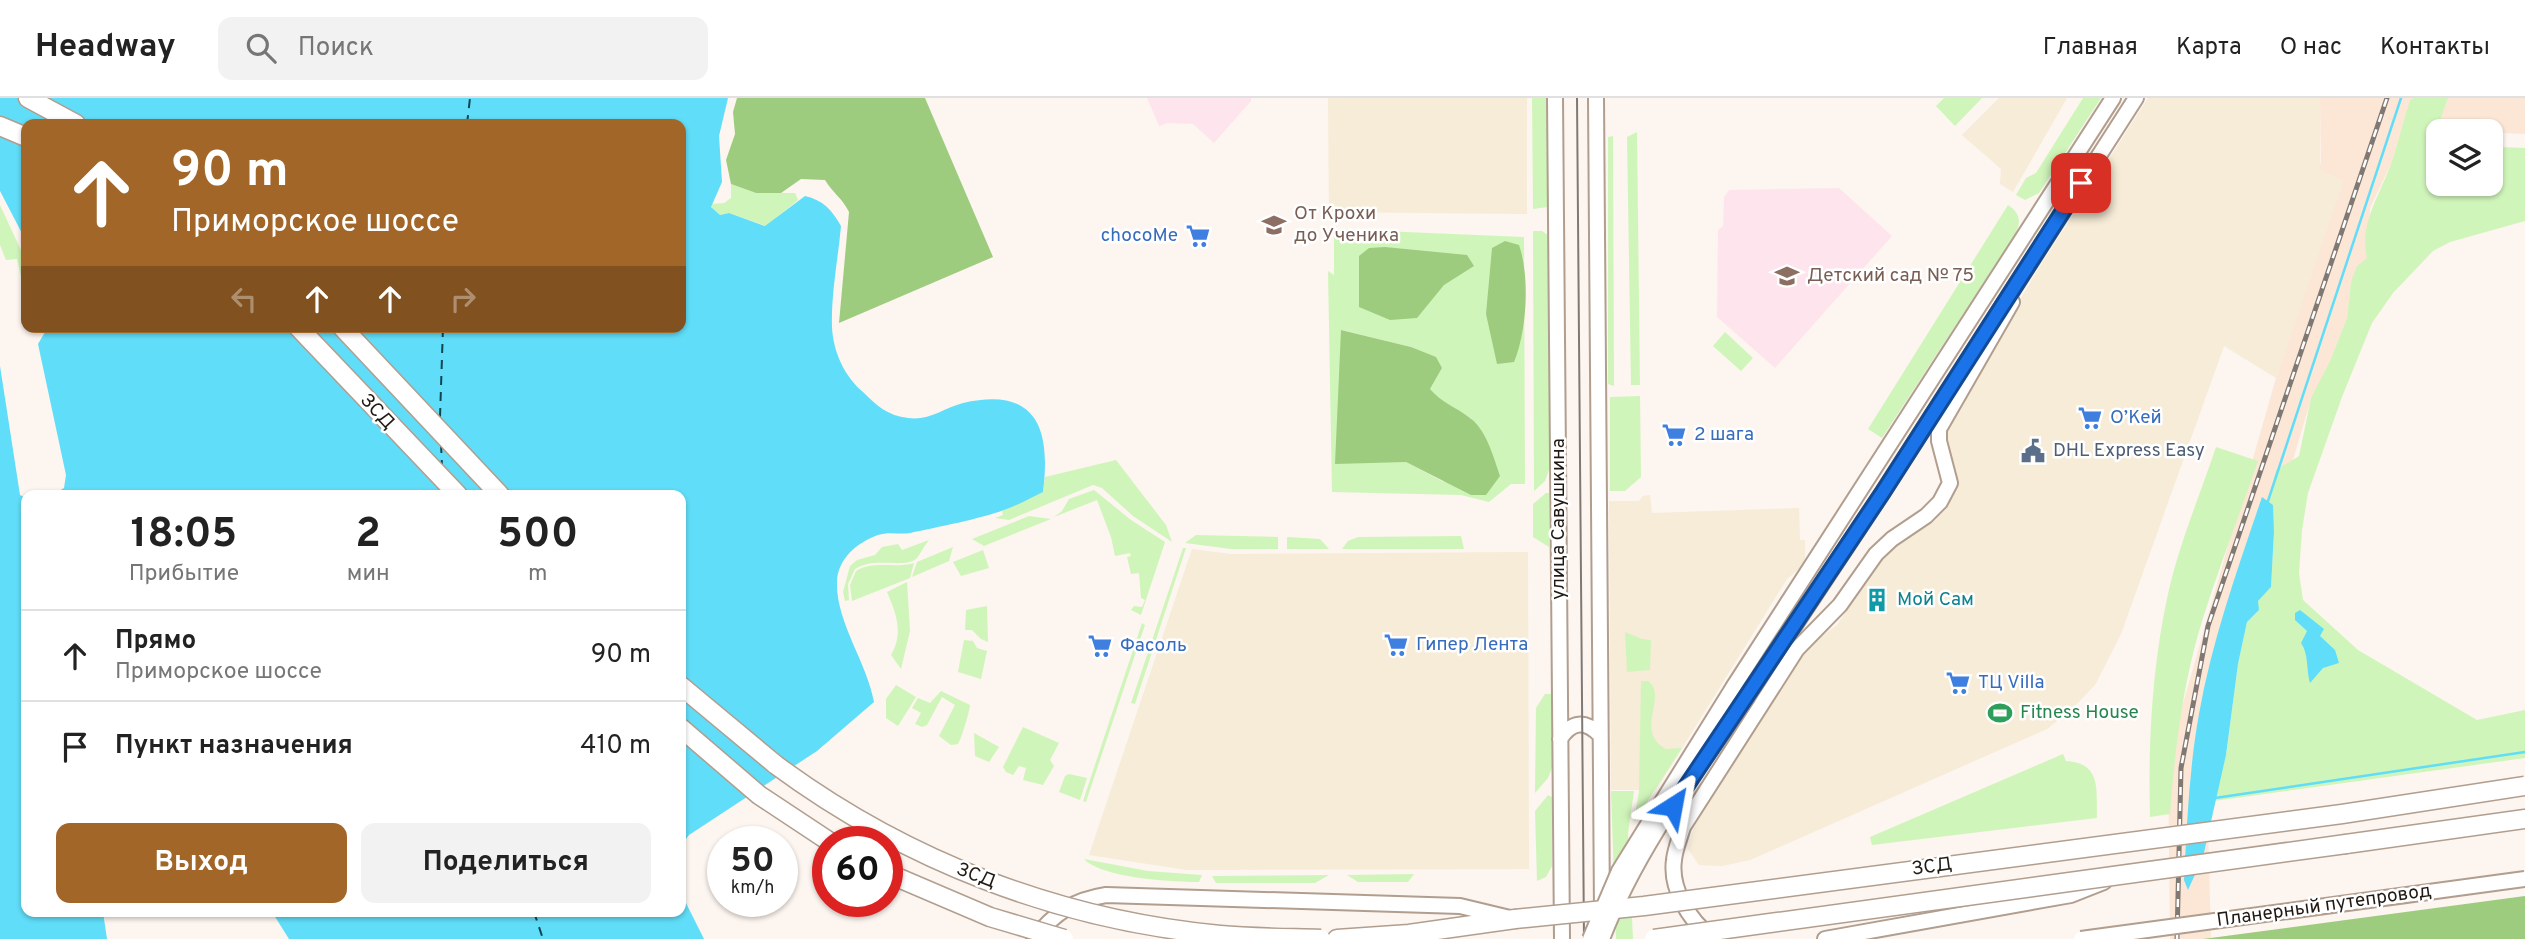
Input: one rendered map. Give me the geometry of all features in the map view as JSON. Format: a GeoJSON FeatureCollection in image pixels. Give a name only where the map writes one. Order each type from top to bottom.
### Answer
{"type":"FeatureCollection","features":[{"type":"Feature","properties":{"kind":"highway"},"geometry":{"type":"LineString","coordinates":[[28,98],[67,119]]}},
{"type":"Feature","properties":{"kind":"highway"},"geometry":{"type":"LineString","coordinates":[[0,126],[21,135]]}},
{"type":"Feature","properties":{"kind":"highway","name":"ЗСД"},"geometry":{"type":"LineString","coordinates":[[304,333],[453,490]]}},
{"type":"Feature","properties":{"kind":"highway","name":"ЗСД"},"geometry":{"type":"LineString","coordinates":[[348,333],[495,490]]}},
{"type":"Feature","properties":{"kind":"highway","name":"ЗСД"},"geometry":{"type":"LineString","coordinates":[[686,690],[727,726],[826,802],[940,863],[1072,909],[1137,924],[1221,935],[1321,939]]}},
{"type":"Feature","properties":{"kind":"highway"},"geometry":{"type":"LineString","coordinates":[[686,732],[759,795],[812,830]]}},
{"type":"Feature","properties":{"kind":"highway","name":"ЗСД"},"geometry":{"type":"LineString","coordinates":[[1337,939],[1409,934],[1515,919],[1644,906],[2342,814],[2525,786]]}},
{"type":"Feature","properties":{"kind":"highway","name":"ЗСД"},"geometry":{"type":"LineString","coordinates":[[1654,939],[2525,820]]}},
{"type":"Feature","properties":{"kind":"highway","name":"ЗСД"},"geometry":{"type":"LineString","coordinates":[[903,880],[990,917],[1064,939]]}},
{"type":"Feature","properties":{"kind":"main road","name":"улица Савушкина"},"geometry":{"type":"LineString","coordinates":[[1555,98],[1562,939]]}},
{"type":"Feature","properties":{"kind":"main road","name":"улица Савушкина"},"geometry":{"type":"LineString","coordinates":[[1596,98],[1602,939]]}},
{"type":"Feature","properties":{"kind":"main road"},"geometry":{"type":"LineString","coordinates":[[1590,939],[1619,871],[1734,686],[2113,98]]}},
{"type":"Feature","properties":{"kind":"main road"},"geometry":{"type":"LineString","coordinates":[[1602,939],[1637,863],[1883,492],[2136,98]]}},
{"type":"Feature","properties":{"kind":"main road"},"geometry":{"type":"LineString","coordinates":[[1717,939],[1690,915],[1678,891],[1673,874],[1674,858],[1683,827],[1797,649],[1840,605],[1876,554],[1940,502],[1950,484],[1939,441],[1939,429],[2010,307],[2029,263]]}},
{"type":"Feature","properties":{"kind":"main road"},"geometry":{"type":"LineString","coordinates":[[1560,739],[1567,728],[1576,723],[1591,726],[1600,735]]}},
{"type":"Feature","properties":{"kind":"main road"},"geometry":{"type":"LineString","coordinates":[[1825,939],[2071,895],[2124,874]]}},
{"type":"Feature","properties":{"kind":"main road","name":"Планерный путепровод"},"geometry":{"type":"LineString","coordinates":[[2081,939],[2525,879]]}},
{"type":"Feature","properties":{"kind":"main road"},"geometry":{"type":"LineString","coordinates":[[1034,939],[1061,910],[1086,898],[1106,895],[1460,906],[1515,919]]}},
{"type":"Feature","properties":{"kind":"main road"},"geometry":{"type":"LineString","coordinates":[[1555,939],[1561,920]]}},
{"type":"Feature","properties":{"kind":"shaded area"},"geometry":{"type":"Polygon","coordinates":[[[1147,98],[1251,98],[1251,101],[1214,143],[1193,124],[1168,123],[1159,126],[1147,98]]]}},
{"type":"Feature","properties":{"kind":"shaded area"},"geometry":{"type":"Polygon","coordinates":[[[1328,98],[1527,98],[1527,214],[1329,212],[1328,98]]]}},
{"type":"Feature","properties":{"kind":"shaded area"},"geometry":{"type":"Polygon","coordinates":[[[1999,98],[2067,98],[2013,192],[2000,184],[2001,169],[1962,135],[1999,98]]]}},
{"type":"Feature","properties":{"kind":"shaded area"},"geometry":{"type":"Polygon","coordinates":[[[2148,98],[2320,98],[2320,163],[2345,179],[2276,378],[2224,346],[2121,634],[2095,685],[2072,709],[2047,729],[1750,860],[1722,866],[1699,865],[1688,849],[1694,827],[1710,797],[1809,645],[1837,625],[1879,561],[1895,546],[1935,519],[1953,496],[1957,486],[1945,436],[1948,421],[2037,271],[2148,98]]]}},
{"type":"Feature","properties":{"kind":"shaded area"},"geometry":{"type":"Polygon","coordinates":[[[2320,98],[2414,98],[2410,100],[2391,164],[2370,208],[2368,258],[2351,282],[2347,318],[2311,399],[2206,753],[2211,939],[2170,939],[2168,756],[2276,378],[2344,180],[2321,171],[2320,98]]]}},
{"type":"Feature","properties":{"kind":"shaded area"},"geometry":{"type":"Polygon","coordinates":[[[2448,98],[2525,98],[2525,134],[2503,133],[2503,119],[2441,118],[2448,98]]]}},
{"type":"Feature","properties":{"kind":"shaded area","name":"Детский сад № 75"},"geometry":{"type":"Polygon","coordinates":[[[1839,188],[1892,236],[1775,368],[1717,317],[1718,230],[1723,226],[1724,197],[1729,190],[1839,188]]]}},
{"type":"Feature","properties":{"kind":"shaded area"},"geometry":{"type":"Polygon","coordinates":[[[1650,495],[1652,513],[1799,508],[1800,540],[1805,540],[1805,564],[1787,579],[1656,790],[1611,790],[1609,501],[1639,501],[1643,496],[1650,495]]]}},
{"type":"Feature","properties":{"kind":"shaded area"},"geometry":{"type":"Polygon","coordinates":[[[1192,549],[1231,554],[1528,552],[1529,869],[1187,870],[1089,855],[1192,549]]]}},
{"type":"Feature","properties":{"kind":"green space"},"geometry":{"type":"Polygon","coordinates":[[[737,98],[925,98],[993,257],[839,323],[849,212],[825,180],[801,179],[781,193],[756,193],[731,184],[726,160],[735,134],[733,112],[737,98]]]}},
{"type":"Feature","properties":{"kind":"green space"},"geometry":{"type":"Polygon","coordinates":[[[1532,98],[1547,98],[1548,207],[1533,209],[1532,98]]]}},
{"type":"Feature","properties":{"kind":"green space"},"geometry":{"type":"Polygon","coordinates":[[[1944,98],[1982,98],[1955,126],[1936,106],[1944,98]]]}},
{"type":"Feature","properties":{"kind":"green space"},"geometry":{"type":"Polygon","coordinates":[[[2083,98],[2101,98],[2039,193],[2025,200],[2016,195],[2026,178],[2036,173],[2083,98]]]}},
{"type":"Feature","properties":{"kind":"green space"},"geometry":{"type":"Polygon","coordinates":[[[2448,98],[2442,119],[2426,119],[2426,196],[2503,196],[2503,147],[2525,148],[2525,221],[2450,242],[2433,251],[2393,293],[2372,323],[2308,493],[2299,573],[2303,600],[2358,650],[2477,720],[2525,710],[2525,758],[2214,801],[2226,755],[2238,664],[2247,622],[2259,610],[2257,601],[2271,587],[2274,532],[2273,505],[2268,501],[2276,470],[2299,456],[2311,398],[2330,361],[2347,318],[2351,282],[2357,266],[2367,258],[2365,245],[2368,221],[2391,164],[2410,100],[2448,98]]]}},
{"type":"Feature","properties":{"kind":"green space"},"geometry":{"type":"Polygon","coordinates":[[[1637,132],[1640,385],[1631,385],[1627,137],[1637,132]]]}},
{"type":"Feature","properties":{"kind":"green space"},"geometry":{"type":"Polygon","coordinates":[[[1613,136],[1614,386],[1608,384],[1608,137],[1613,136]]]}},
{"type":"Feature","properties":{"kind":"green space"},"geometry":{"type":"Polygon","coordinates":[[[731,184],[756,193],[795,193],[798,200],[766,226],[729,213],[720,215],[711,207],[712,204],[724,203],[731,198],[731,184]]]}},
{"type":"Feature","properties":{"kind":"green space"},"geometry":{"type":"Polygon","coordinates":[[[0,205],[21,250],[21,276],[17,259],[6,260],[0,245],[0,205]]]}},
{"type":"Feature","properties":{"kind":"green space"},"geometry":{"type":"Polygon","coordinates":[[[2008,205],[2018,218],[2016,233],[1882,438],[1868,429],[2008,205]]]}},
{"type":"Feature","properties":{"kind":"green space"},"geometry":{"type":"Polygon","coordinates":[[[1334,229],[1524,237],[1525,484],[1511,484],[1489,502],[1461,495],[1332,492],[1328,271],[1334,275],[1334,229]],[[1342,330],[1363,462],[1406,462],[1444,482],[1472,419],[1442,403],[1430,389],[1442,368],[1411,347],[1342,330]]]}},
{"type":"Feature","properties":{"kind":"green space"},"geometry":{"type":"Polygon","coordinates":[[[1533,231],[1542,231],[1548,235],[1550,467],[1545,481],[1534,491],[1533,231]]]}},
{"type":"Feature","properties":{"kind":"green space"},"geometry":{"type":"Polygon","coordinates":[[[1505,241],[1519,245],[1525,272],[1526,304],[1522,335],[1514,362],[1497,364],[1486,314],[1492,248],[1505,241]]]}},
{"type":"Feature","properties":{"kind":"green space"},"geometry":{"type":"Polygon","coordinates":[[[1385,247],[1467,255],[1474,266],[1444,285],[1417,318],[1390,320],[1359,307],[1359,256],[1369,248],[1385,247]]]}},
{"type":"Feature","properties":{"kind":"green space"},"geometry":{"type":"Polygon","coordinates":[[[1341,330],[1411,347],[1436,357],[1442,368],[1430,389],[1476,423],[1492,453],[1500,476],[1486,495],[1471,495],[1406,462],[1335,464],[1341,330]]]}},
{"type":"Feature","properties":{"kind":"green space"},"geometry":{"type":"Polygon","coordinates":[[[1725,332],[1753,358],[1741,371],[1713,346],[1725,332]]]}},
{"type":"Feature","properties":{"kind":"green space"},"geometry":{"type":"Polygon","coordinates":[[[1640,396],[1641,477],[1625,491],[1610,491],[1610,397],[1640,396]]]}},
{"type":"Feature","properties":{"kind":"green space"},"geometry":{"type":"Polygon","coordinates":[[[2216,447],[2258,461],[2216,578],[2190,666],[2174,764],[2170,814],[2150,817],[2152,705],[2158,649],[2178,557],[2216,447]]]}},
{"type":"Feature","properties":{"kind":"green space"},"geometry":{"type":"Polygon","coordinates":[[[1116,460],[1166,525],[1172,542],[1133,516],[1102,488],[1093,485],[1009,520],[995,518],[1003,515],[1002,511],[1043,492],[1045,477],[1116,460]]]}},
{"type":"Feature","properties":{"kind":"green space"},"geometry":{"type":"Polygon","coordinates":[[[1094,490],[1131,520],[1165,542],[1141,615],[1131,610],[1134,606],[1142,607],[1145,600],[1141,598],[1139,573],[1131,574],[1127,557],[1131,556],[1130,553],[1115,556],[1097,500],[1054,517],[1062,511],[1069,499],[1094,490]]]}},
{"type":"Feature","properties":{"kind":"green space"},"geometry":{"type":"Polygon","coordinates":[[[1549,493],[1549,547],[1533,537],[1533,504],[1549,493]]]}},
{"type":"Feature","properties":{"kind":"green space"},"geometry":{"type":"Polygon","coordinates":[[[1029,516],[1051,519],[984,546],[972,539],[1029,516]]]}},
{"type":"Feature","properties":{"kind":"green space"},"geometry":{"type":"Polygon","coordinates":[[[1196,535],[1278,537],[1278,549],[1231,549],[1185,543],[1196,535]]]}},
{"type":"Feature","properties":{"kind":"green space"},"geometry":{"type":"Polygon","coordinates":[[[1461,536],[1464,549],[1342,549],[1348,541],[1358,537],[1461,536]]]}},
{"type":"Feature","properties":{"kind":"green space"},"geometry":{"type":"Polygon","coordinates":[[[1287,537],[1320,539],[1329,549],[1287,549],[1287,537]]]}},
{"type":"Feature","properties":{"kind":"green space"},"geometry":{"type":"Polygon","coordinates":[[[929,540],[918,557],[910,562],[871,563],[855,569],[848,584],[849,600],[845,601],[843,592],[850,566],[857,560],[875,555],[882,547],[898,544],[902,550],[929,540]]]}},
{"type":"Feature","properties":{"kind":"green space"},"geometry":{"type":"Polygon","coordinates":[[[953,547],[949,561],[912,577],[917,562],[953,547]]]}},
{"type":"Feature","properties":{"kind":"green space"},"geometry":{"type":"Polygon","coordinates":[[[1183,548],[1186,548],[1135,704],[1131,703],[1183,548]]]}},
{"type":"Feature","properties":{"kind":"green space"},"geometry":{"type":"Polygon","coordinates":[[[983,550],[989,568],[961,576],[953,562],[983,550]]]}},
{"type":"Feature","properties":{"kind":"green space"},"geometry":{"type":"Polygon","coordinates":[[[914,563],[910,578],[852,601],[850,585],[856,571],[877,565],[914,563]]]}},
{"type":"Feature","properties":{"kind":"green space"},"geometry":{"type":"Polygon","coordinates":[[[907,582],[910,631],[901,669],[891,655],[898,631],[896,615],[887,592],[907,582]]]}},
{"type":"Feature","properties":{"kind":"green space"},"geometry":{"type":"Polygon","coordinates":[[[987,606],[988,642],[972,630],[965,630],[966,610],[987,606]]]}},
{"type":"Feature","properties":{"kind":"green space"},"geometry":{"type":"Polygon","coordinates":[[[1142,623],[1145,625],[1086,802],[1083,801],[1142,623]]]}},
{"type":"Feature","properties":{"kind":"green space"},"geometry":{"type":"Polygon","coordinates":[[[1625,632],[1651,640],[1650,670],[1627,672],[1625,632]]]}},
{"type":"Feature","properties":{"kind":"green space"},"geometry":{"type":"Polygon","coordinates":[[[964,640],[973,641],[977,648],[987,651],[981,679],[958,672],[964,640]]]}},
{"type":"Feature","properties":{"kind":"green space"},"geometry":{"type":"Polygon","coordinates":[[[1641,681],[1648,681],[1653,687],[1655,695],[1651,724],[1657,742],[1666,749],[1682,748],[1634,822],[1639,791],[1641,681]]]}},
{"type":"Feature","properties":{"kind":"green space"},"geometry":{"type":"Polygon","coordinates":[[[896,685],[916,697],[898,726],[886,718],[886,699],[896,685]]]}},
{"type":"Feature","properties":{"kind":"green space"},"geometry":{"type":"Polygon","coordinates":[[[941,691],[970,705],[958,744],[951,745],[939,736],[955,705],[942,697],[927,725],[922,727],[915,724],[921,713],[912,708],[918,698],[930,703],[941,691]]]}},
{"type":"Feature","properties":{"kind":"green space"},"geometry":{"type":"Polygon","coordinates":[[[1545,694],[1552,694],[1552,768],[1548,778],[1535,793],[1536,708],[1545,694]]]}},
{"type":"Feature","properties":{"kind":"green space"},"geometry":{"type":"Polygon","coordinates":[[[1023,727],[1059,743],[1050,760],[1054,766],[1043,785],[1023,780],[1026,768],[1019,766],[1013,775],[1003,767],[1023,727]]]}},
{"type":"Feature","properties":{"kind":"green space"},"geometry":{"type":"Polygon","coordinates":[[[974,733],[999,747],[989,762],[975,756],[974,733]]]}},
{"type":"Feature","properties":{"kind":"green space"},"geometry":{"type":"Polygon","coordinates":[[[2063,754],[2066,761],[2086,767],[2095,780],[2097,818],[1872,845],[1870,837],[2063,754]]]}},
{"type":"Feature","properties":{"kind":"green space"},"geometry":{"type":"Polygon","coordinates":[[[1069,774],[1087,778],[1080,800],[1059,792],[1065,776],[1069,774]]]}},
{"type":"Feature","properties":{"kind":"green space"},"geometry":{"type":"Polygon","coordinates":[[[1611,791],[1634,791],[1628,833],[1633,939],[1616,939],[1611,791]]]}},
{"type":"Feature","properties":{"kind":"green space"},"geometry":{"type":"Polygon","coordinates":[[[1548,795],[1552,797],[1552,866],[1546,877],[1537,881],[1535,811],[1548,795]]]}},
{"type":"Feature","properties":{"kind":"green space"},"geometry":{"type":"Polygon","coordinates":[[[1084,859],[1148,871],[1202,875],[1199,882],[1138,878],[1106,871],[1084,859]]]}},
{"type":"Feature","properties":{"kind":"green space"},"geometry":{"type":"Polygon","coordinates":[[[1414,874],[1408,882],[1358,882],[1347,875],[1414,874]]]}},
{"type":"Feature","properties":{"kind":"green space"},"geometry":{"type":"Polygon","coordinates":[[[1329,875],[1315,883],[1216,883],[1212,876],[1329,875]]]}},
{"type":"Feature","properties":{"kind":"green space"},"geometry":{"type":"Polygon","coordinates":[[[2525,896],[2525,939],[2203,939],[2525,896]]]}},
{"type":"Feature","properties":{"kind":"water"},"geometry":{"type":"Polygon","coordinates":[[[0,98],[728,98],[719,136],[722,182],[711,207],[720,215],[729,213],[765,226],[805,196],[826,206],[841,226],[832,327],[838,355],[851,379],[878,405],[901,417],[923,418],[963,403],[988,399],[1008,401],[1023,407],[1034,418],[1041,432],[1045,469],[1043,492],[983,517],[910,533],[886,533],[855,548],[840,568],[838,599],[874,702],[817,751],[686,839],[686,490],[61,490],[64,488],[66,475],[38,344],[44,333],[686,333],[686,119],[21,119],[21,231],[0,191],[0,98]]]}},
{"type":"Feature","properties":{"kind":"water"},"geometry":{"type":"Polygon","coordinates":[[[0,366],[21,496],[21,917],[104,917],[107,939],[0,939],[0,366]]]}},
{"type":"Feature","properties":{"kind":"water"},"geometry":{"type":"Polygon","coordinates":[[[2262,497],[2273,505],[2271,587],[2258,601],[2259,610],[2247,622],[2238,664],[2226,755],[2203,857],[2188,890],[2184,880],[2187,818],[2204,686],[2218,632],[2262,497]]]}},
{"type":"Feature","properties":{"kind":"water"},"geometry":{"type":"Polygon","coordinates":[[[2300,610],[2324,629],[2320,636],[2335,650],[2339,663],[2323,668],[2310,683],[2301,643],[2307,631],[2295,620],[2295,613],[2300,610]]]}},
{"type":"Feature","properties":{"kind":"water"},"geometry":{"type":"Polygon","coordinates":[[[686,903],[704,939],[289,939],[275,917],[686,917],[686,903]]]}},
{"type":"Feature","properties":{"kind":"waterway"},"geometry":{"type":"LineString","coordinates":[[2268,501],[2401,98]]}},
{"type":"Feature","properties":{"kind":"waterway"},"geometry":{"type":"LineString","coordinates":[[2215,798],[2525,752]]}},
{"type":"Feature","properties":{"kind":"ferry route"},"geometry":{"type":"LineString","coordinates":[[468,119],[470,98]]}},
{"type":"Feature","properties":{"kind":"ferry route"},"geometry":{"type":"LineString","coordinates":[[440,417],[443,333]]}},
{"type":"Feature","properties":{"kind":"ferry route"},"geometry":{"type":"LineString","coordinates":[[441,444],[442,466]]}},
{"type":"Feature","properties":{"kind":"ferry route"},"geometry":{"type":"LineString","coordinates":[[536,917],[543,939]]}},
{"type":"Feature","properties":{"kind":"tram line"},"geometry":{"type":"LineString","coordinates":[[1577,98],[1584,939]]}},
{"type":"Feature","properties":{"kind":"railway"},"geometry":{"type":"LineString","coordinates":[[2177,939],[2181,768],[2208,626],[2387,98]]}},
{"type":"Feature","properties":{"kind":"place","name":"От Крохи до Ученика"},"geometry":{"type":"Point","coordinates":[1274,225]}},
{"type":"Feature","properties":{"kind":"place","name":"chocoMe"},"geometry":{"type":"Point","coordinates":[1198,236]}},
{"type":"Feature","properties":{"kind":"place","name":"Детский сад № 75"},"geometry":{"type":"Point","coordinates":[1787,276]}},
{"type":"Feature","properties":{"kind":"place","name":"О’Кей"},"geometry":{"type":"Point","coordinates":[2090,418]}},
{"type":"Feature","properties":{"kind":"place","name":"2 шага"},"geometry":{"type":"Point","coordinates":[1674,435]}},
{"type":"Feature","properties":{"kind":"place","name":"DHL Express Easy"},"geometry":{"type":"Point","coordinates":[2033,451]}},
{"type":"Feature","properties":{"kind":"place","name":"Мой Сам"},"geometry":{"type":"Point","coordinates":[1877,600]}},
{"type":"Feature","properties":{"kind":"place","name":"Гипер Лента"},"geometry":{"type":"Point","coordinates":[1396,645]}},
{"type":"Feature","properties":{"kind":"place","name":"Фасоль"},"geometry":{"type":"Point","coordinates":[1100,646]}},
{"type":"Feature","properties":{"kind":"place","name":"ТЦ Villa"},"geometry":{"type":"Point","coordinates":[1958,683]}},
{"type":"Feature","properties":{"kind":"place","name":"Fitness House"},"geometry":{"type":"Point","coordinates":[2000,713]}},
{"type":"Feature","properties":{"kind":"route"},"geometry":{"type":"LineString","coordinates":[[1673,806],[1883,492],[2081,183]]}}]}
